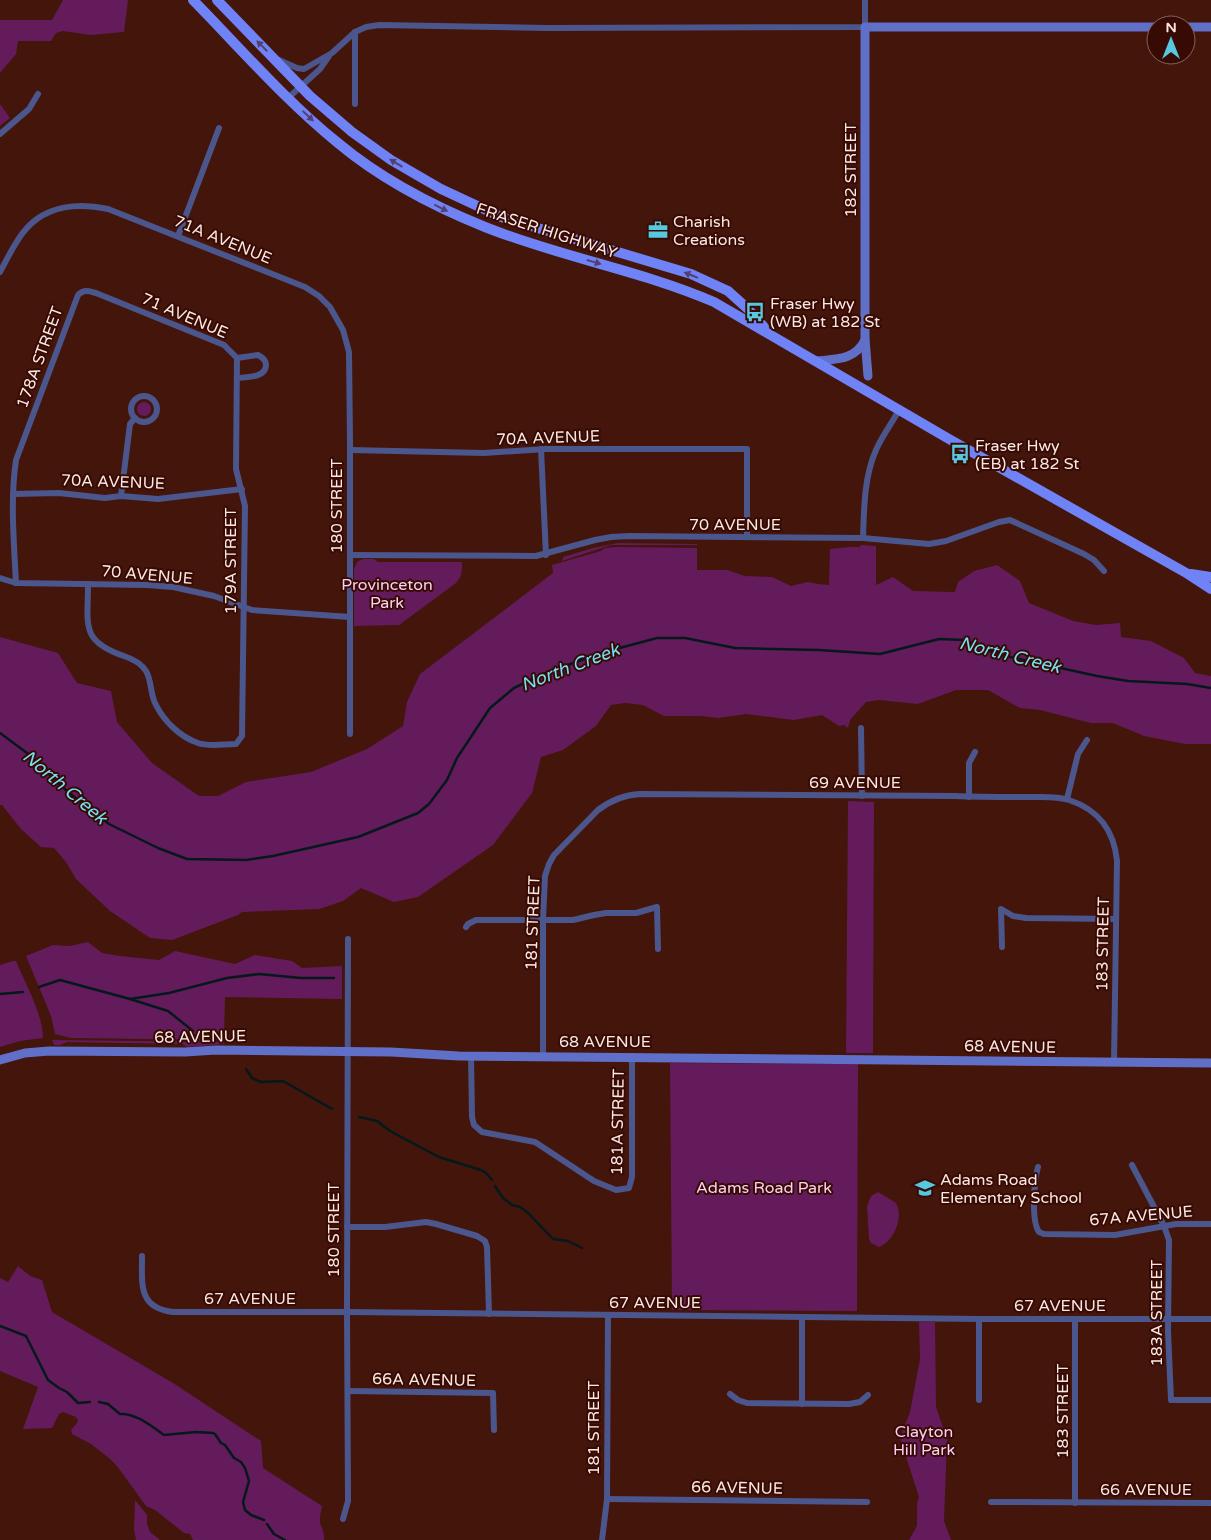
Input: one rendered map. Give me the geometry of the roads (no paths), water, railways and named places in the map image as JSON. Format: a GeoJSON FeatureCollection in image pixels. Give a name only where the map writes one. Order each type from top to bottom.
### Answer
{"type":"FeatureCollection","features":[{"type":"Feature","properties":{"kind":"main road","name":"FRASER HIGHWAY"},"geometry":{"type":"LineString","coordinates":[[193,0],[288,98],[338,143],[374,170],[446,210],[504,234],[649,278],[714,302],[1211,589]]}},
{"type":"Feature","properties":{"kind":"main road","name":"FRASER HIGHWAY"},"geometry":{"type":"LineString","coordinates":[[217,0],[301,86],[352,132],[391,160],[441,190],[501,217],[690,274],[728,292],[776,337]]}},
{"type":"Feature","properties":{"kind":"main road","name":"FRASER HIGHWAY"},"geometry":{"type":"LineString","coordinates":[[1188,574],[1211,577]]}},
{"type":"Feature","properties":{"kind":"street","name":"182 STREET"},"geometry":{"type":"LineString","coordinates":[[865,0],[865,340],[868,376]]}},
{"type":"Feature","properties":{"kind":"street"},"geometry":{"type":"LineString","coordinates":[[288,98],[320,69],[332,53],[355,32],[379,25],[547,28],[1146,27]]}},
{"type":"Feature","properties":{"kind":"street"},"geometry":{"type":"LineString","coordinates":[[1196,27],[1211,27]]}},
{"type":"Feature","properties":{"kind":"street"},"geometry":{"type":"LineString","coordinates":[[355,32],[355,104]]}},
{"type":"Feature","properties":{"kind":"street"},"geometry":{"type":"LineString","coordinates":[[275,58],[297,68],[304,69],[332,53]]}},
{"type":"Feature","properties":{"kind":"street"},"geometry":{"type":"LineString","coordinates":[[0,134],[29,109],[38,94]]}},
{"type":"Feature","properties":{"kind":"street"},"geometry":{"type":"LineString","coordinates":[[178,236],[219,128]]}},
{"type":"Feature","properties":{"kind":"street","name":"71A AVENUE"},"geometry":{"type":"LineString","coordinates":[[0,272],[17,241],[26,229],[38,219],[54,210],[66,207],[92,206],[108,210],[305,287],[319,296],[330,307],[343,330],[349,352],[349,368]]}},
{"type":"Feature","properties":{"kind":"street","name":"71 AVENUE"},"geometry":{"type":"LineString","coordinates":[[82,291],[96,293],[224,344],[237,358],[258,355],[264,359],[266,365],[264,371],[258,375],[237,378]]}},
{"type":"Feature","properties":{"kind":"street","name":"178A STREET"},"geometry":{"type":"LineString","coordinates":[[16,583],[13,494],[16,460],[75,300],[82,291]]}},
{"type":"Feature","properties":{"kind":"street"},"geometry":{"type":"LineString","coordinates":[[817,361],[840,359],[855,354],[862,347],[865,340]]}},
{"type":"Feature","properties":{"kind":"street","name":"179A STREET"},"geometry":{"type":"LineString","coordinates":[[88,584],[88,628],[94,640],[111,652],[139,663],[146,672],[155,704],[171,725],[182,735],[199,743],[236,744],[242,736],[245,506],[236,468],[237,358]]}},
{"type":"Feature","properties":{"kind":"street","name":"180 STREET"},"geometry":{"type":"LineString","coordinates":[[349,368],[350,734]]}},
{"type":"Feature","properties":{"kind":"street"},"geometry":{"type":"LineString","coordinates":[[141,397],[150,397],[157,406],[154,418],[143,422],[135,418],[132,410],[134,402],[141,397]]}},
{"type":"Feature","properties":{"kind":"street"},"geometry":{"type":"LineString","coordinates":[[863,538],[869,472],[876,451],[899,410]]}},
{"type":"Feature","properties":{"kind":"street"},"geometry":{"type":"LineString","coordinates":[[121,496],[130,424],[135,418]]}},
{"type":"Feature","properties":{"kind":"street"},"geometry":{"type":"LineString","coordinates":[[541,449],[546,555]]}},
{"type":"Feature","properties":{"kind":"street","name":"70A AVENUE"},"geometry":{"type":"LineString","coordinates":[[350,450],[484,453],[541,449],[746,449],[747,537]]}},
{"type":"Feature","properties":{"kind":"street","name":"70A AVENUE"},"geometry":{"type":"LineString","coordinates":[[13,494],[59,493],[105,498],[121,496],[158,499],[242,490]]}},
{"type":"Feature","properties":{"kind":"street","name":"70 AVENUE"},"geometry":{"type":"LineString","coordinates":[[350,555],[536,556],[611,537],[863,538],[928,544],[946,541],[999,522],[1010,520],[1084,554],[1094,560],[1104,572]]}},
{"type":"Feature","properties":{"kind":"street","name":"70 AVENUE"},"geometry":{"type":"LineString","coordinates":[[0,578],[16,583],[173,587],[196,591],[257,611],[350,617]]}},
{"type":"Feature","properties":{"kind":"street"},"geometry":{"type":"LineString","coordinates":[[861,728],[862,796]]}},
{"type":"Feature","properties":{"kind":"street"},"geometry":{"type":"LineString","coordinates":[[1067,799],[1078,754],[1087,740]]}},
{"type":"Feature","properties":{"kind":"street"},"geometry":{"type":"LineString","coordinates":[[969,797],[969,763],[975,752]]}},
{"type":"Feature","properties":{"kind":"street","name":"69 AVENUE"},"geometry":{"type":"LineString","coordinates":[[598,810],[620,797],[640,794],[1067,799],[1091,811],[1107,827]]}},
{"type":"Feature","properties":{"kind":"street","name":"181 STREET"},"geometry":{"type":"LineString","coordinates":[[543,1056],[544,885],[549,864],[554,855],[598,810]]}},
{"type":"Feature","properties":{"kind":"street","name":"183 STREET"},"geometry":{"type":"LineString","coordinates":[[1107,827],[1116,849],[1114,1063]]}},
{"type":"Feature","properties":{"kind":"street"},"geometry":{"type":"LineString","coordinates":[[466,927],[476,920],[573,920],[606,913],[636,913],[657,907],[658,949]]}},
{"type":"Feature","properties":{"kind":"street"},"geometry":{"type":"LineString","coordinates":[[1002,947],[1001,909],[1013,916],[1026,918],[1116,919]]}},
{"type":"Feature","properties":{"kind":"street","name":"180 STREET"},"geometry":{"type":"LineString","coordinates":[[343,1520],[348,1502],[346,1312],[348,939]]}},
{"type":"Feature","properties":{"kind":"street","name":"68 AVENUE"},"geometry":{"type":"LineString","coordinates":[[0,1060],[24,1053],[43,1052],[185,1052],[216,1050],[471,1056],[632,1056],[1211,1063]]}},
{"type":"Feature","properties":{"kind":"street","name":"181A STREET"},"geometry":{"type":"LineString","coordinates":[[471,1056],[472,1117],[474,1125],[482,1132],[535,1142],[594,1181],[616,1190],[629,1188],[632,1178],[632,1056]]}},
{"type":"Feature","properties":{"kind":"street"},"geometry":{"type":"LineString","coordinates":[[1132,1165],[1164,1226]]}},
{"type":"Feature","properties":{"kind":"street","name":"67A AVENUE"},"geometry":{"type":"LineString","coordinates":[[1038,1167],[1034,1185],[1035,1224],[1039,1232],[1044,1234],[1115,1235],[1185,1223],[1211,1224]]}},
{"type":"Feature","properties":{"kind":"street"},"geometry":{"type":"LineString","coordinates":[[347,1227],[385,1227],[426,1222],[477,1236],[485,1241],[487,1247],[489,1314]]}},
{"type":"Feature","properties":{"kind":"street","name":"183A STREET"},"geometry":{"type":"LineString","coordinates":[[1164,1226],[1168,1235],[1169,1245],[1171,1400],[1211,1400]]}},
{"type":"Feature","properties":{"kind":"street","name":"67 AVENUE"},"geometry":{"type":"LineString","coordinates":[[142,1256],[142,1280],[145,1295],[152,1306],[159,1310],[173,1312],[346,1312],[980,1319],[1211,1319]]}},
{"type":"Feature","properties":{"kind":"street","name":"181 STREET"},"geometry":{"type":"LineString","coordinates":[[602,1540],[607,1498],[608,1315]]}},
{"type":"Feature","properties":{"kind":"street"},"geometry":{"type":"LineString","coordinates":[[802,1317],[802,1404]]}},
{"type":"Feature","properties":{"kind":"street"},"geometry":{"type":"LineString","coordinates":[[979,1400],[980,1319]]}},
{"type":"Feature","properties":{"kind":"street","name":"183 STREET"},"geometry":{"type":"LineString","coordinates":[[1075,1319],[1075,1503]]}},
{"type":"Feature","properties":{"kind":"street","name":"66A AVENUE"},"geometry":{"type":"LineString","coordinates":[[348,1391],[493,1393],[494,1430]]}},
{"type":"Feature","properties":{"kind":"street"},"geometry":{"type":"LineString","coordinates":[[730,1394],[738,1400],[747,1403],[802,1404],[850,1404],[860,1402],[868,1396]]}},
{"type":"Feature","properties":{"kind":"street","name":"66 AVENUE"},"geometry":{"type":"LineString","coordinates":[[607,1498],[868,1502]]}},
{"type":"Feature","properties":{"kind":"street","name":"66 AVENUE"},"geometry":{"type":"LineString","coordinates":[[991,1502],[1211,1503]]}},
{"type":"Feature","properties":{"kind":"waterway","name":"North Creek"},"geometry":{"type":"LineString","coordinates":[[0,733],[27,753],[68,792],[109,824],[158,848],[187,859],[246,860],[273,856],[358,837],[418,813],[429,804],[447,780],[457,758],[490,708],[514,688],[543,674],[601,653],[657,638],[685,638],[735,648],[880,654],[939,639],[965,640],[992,652],[1010,657],[1097,676],[1128,681],[1187,684],[1211,688]]}},
{"type":"Feature","properties":{"kind":"waterway"},"geometry":{"type":"LineString","coordinates":[[130,999],[169,993],[227,978],[259,974],[301,978],[334,978]]}},
{"type":"Feature","properties":{"kind":"waterway"},"geometry":{"type":"LineString","coordinates":[[39,987],[60,980],[130,999],[168,1011],[193,1031]]}},
{"type":"Feature","properties":{"kind":"waterway"},"geometry":{"type":"LineString","coordinates":[[0,994],[23,992]]}},
{"type":"Feature","properties":{"kind":"waterway"},"geometry":{"type":"LineString","coordinates":[[246,1069],[252,1078],[261,1082],[283,1081],[332,1109]]}},
{"type":"Feature","properties":{"kind":"waterway"},"geometry":{"type":"LineString","coordinates":[[359,1117],[377,1121],[390,1131],[439,1157],[481,1170],[492,1180]]}},
{"type":"Feature","properties":{"kind":"waterway"},"geometry":{"type":"LineString","coordinates":[[495,1186],[503,1198],[528,1213],[553,1239],[568,1241],[582,1248]]}},
{"type":"Feature","properties":{"kind":"waterway"},"geometry":{"type":"LineString","coordinates":[[0,1326],[26,1336],[48,1380],[67,1392],[78,1403],[90,1402]]}},
{"type":"Feature","properties":{"kind":"waterway"},"geometry":{"type":"LineString","coordinates":[[99,1402],[108,1404],[120,1414],[138,1418],[164,1435],[196,1432],[215,1434],[234,1458],[241,1462],[245,1468],[249,1481],[243,1502],[245,1510],[251,1515],[264,1520]]}},
{"type":"Feature","properties":{"kind":"waterway"},"geometry":{"type":"LineString","coordinates":[[267,1524],[274,1534],[285,1540]]}},
{"type":"Feature","properties":{"kind":"place","name":"Charish Creations"},"geometry":{"type":"Point","coordinates":[658,230]}},
{"type":"Feature","properties":{"kind":"place","name":"Fraser Hwy (WB) at 182 St"},"geometry":{"type":"Point","coordinates":[755,312]}},
{"type":"Feature","properties":{"kind":"place","name":"Fraser Hwy (EB) at 182 St"},"geometry":{"type":"Point","coordinates":[960,454]}},
{"type":"Feature","properties":{"kind":"place","name":"Adams Road Elementary School"},"geometry":{"type":"Point","coordinates":[925,1188]}},
{"type":"Feature","properties":{"kind":"park label","name":"Provinceton Park"},"geometry":{"type":"Point","coordinates":[387,593]}},
{"type":"Feature","properties":{"kind":"park label","name":"Adams Road Park"},"geometry":{"type":"Point","coordinates":[764,1187]}},
{"type":"Feature","properties":{"kind":"park label","name":"Clayton Hill Park"},"geometry":{"type":"Point","coordinates":[924,1440]}}]}
